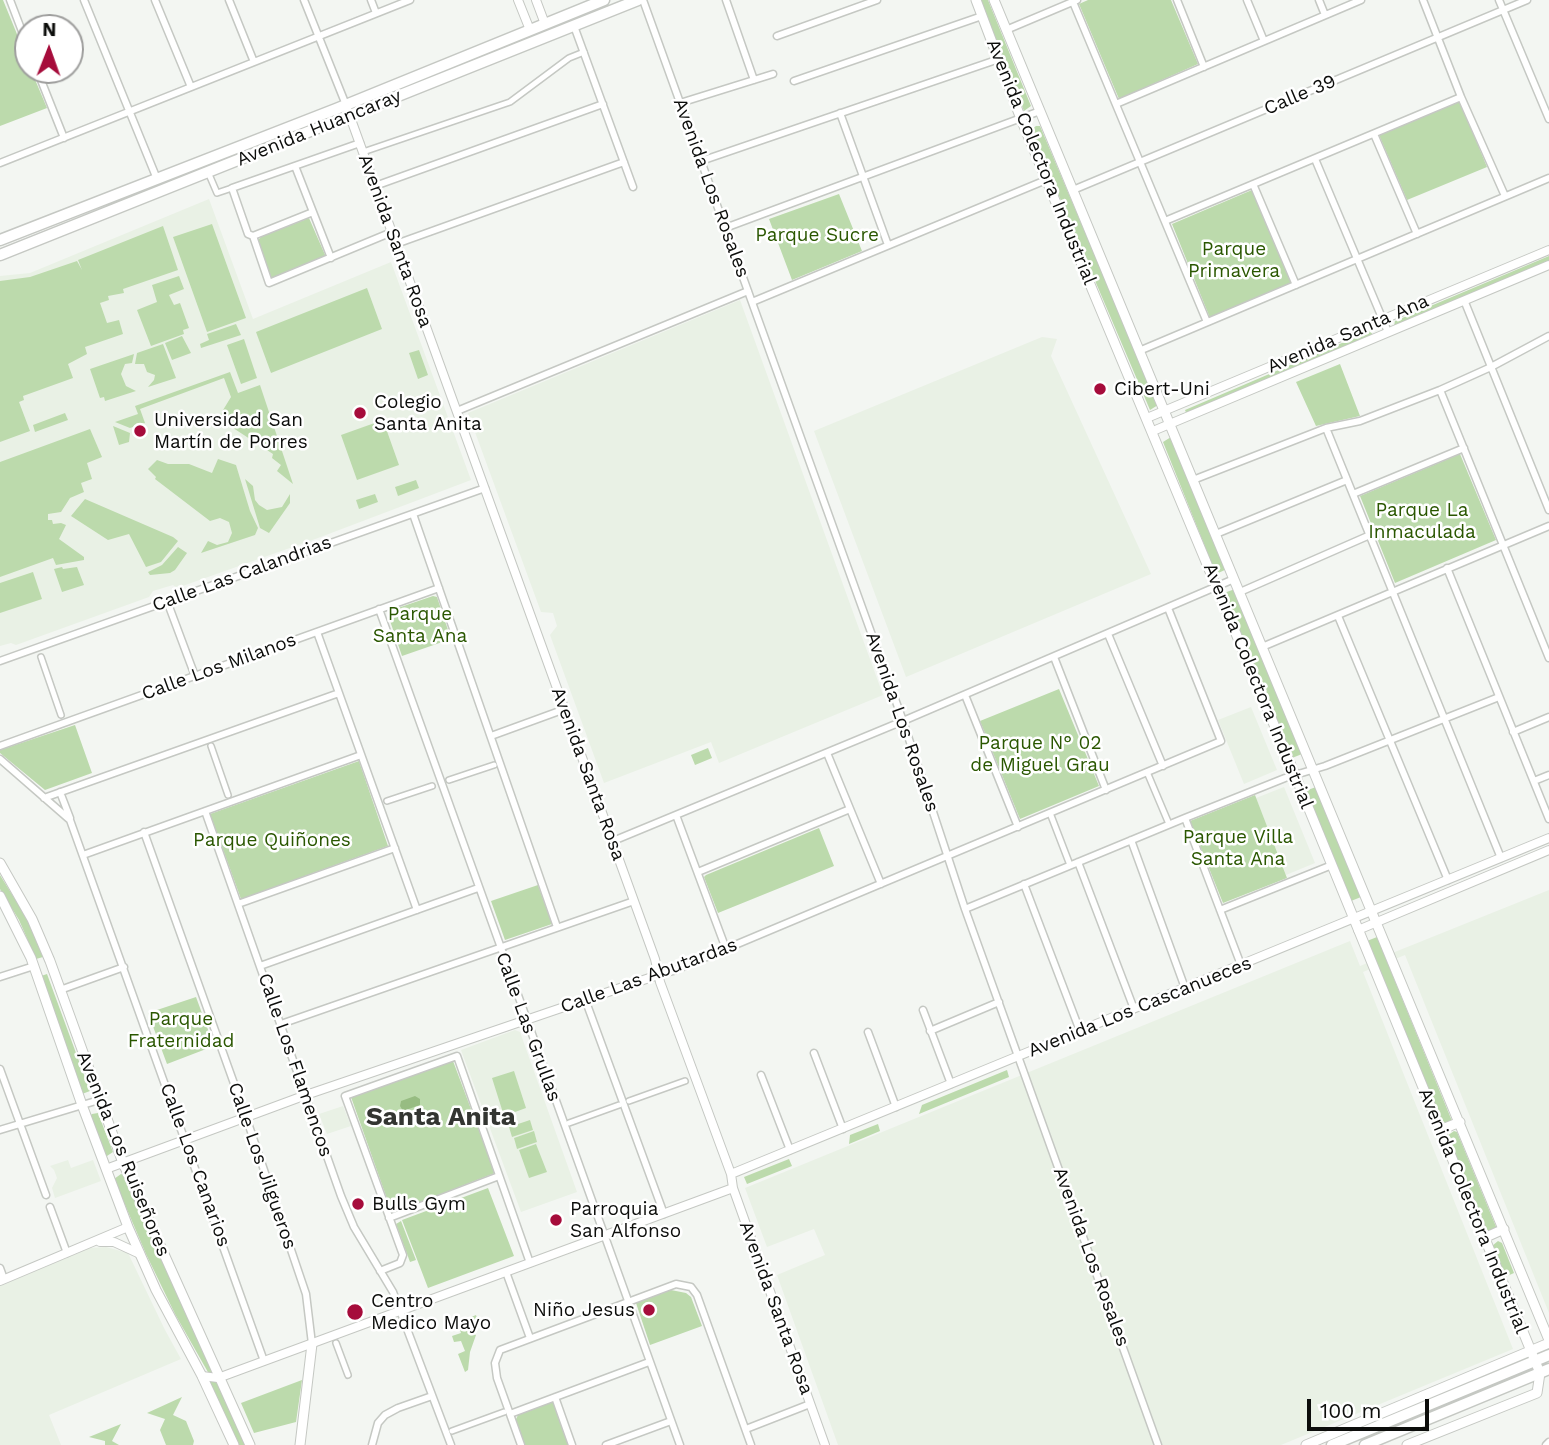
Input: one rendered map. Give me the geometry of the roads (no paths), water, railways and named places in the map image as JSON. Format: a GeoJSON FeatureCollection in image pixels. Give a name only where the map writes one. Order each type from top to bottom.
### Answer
{"type":"FeatureCollection","features":[{"type":"Feature","properties":{"kind":"main road","name":"Avenida Huancaray"},"geometry":{"type":"LineString","coordinates":[[0,240],[346,105],[604,0]]}},
{"type":"Feature","properties":{"kind":"main road","name":"Avenida Huancaray"},"geometry":{"type":"LineString","coordinates":[[0,255],[641,0]]}},
{"type":"Feature","properties":{"kind":"main road","name":"Avenida Colectora Industrial"},"geometry":{"type":"LineString","coordinates":[[976,0],[1046,180],[1153,431],[1484,1238],[1533,1355],[1544,1371]]}},
{"type":"Feature","properties":{"kind":"main road","name":"Avenida Colectora Industrial"},"geometry":{"type":"LineString","coordinates":[[994,0],[1549,1342]]}},
{"type":"Feature","properties":{"kind":"main road","name":"Avenida Los Ruiseñores"},"geometry":{"type":"LineString","coordinates":[[0,863],[32,919],[123,1163],[250,1445]]}},
{"type":"Feature","properties":{"kind":"main road","name":"Avenida Los Ruiseñores"},"geometry":{"type":"LineString","coordinates":[[0,897],[34,966],[128,1227],[234,1445]]}},
{"type":"Feature","properties":{"kind":"main road"},"geometry":{"type":"LineString","coordinates":[[1440,1130],[1460,1122]]}},
{"type":"Feature","properties":{"kind":"main road"},"geometry":{"type":"LineString","coordinates":[[1484,1238],[1504,1229]]}},
{"type":"Feature","properties":{"kind":"main road"},"geometry":{"type":"LineString","coordinates":[[1332,1445],[1448,1397],[1533,1355],[1549,1342]]}},
{"type":"Feature","properties":{"kind":"main road"},"geometry":{"type":"LineString","coordinates":[[300,1445],[312,1344]]}},
{"type":"Feature","properties":{"kind":"main road"},"geometry":{"type":"LineString","coordinates":[[1306,1445],[1533,1355],[1549,1354]]}},
{"type":"Feature","properties":{"kind":"main road"},"geometry":{"type":"LineString","coordinates":[[1365,1445],[1544,1371]]}},
{"type":"Feature","properties":{"kind":"main road"},"geometry":{"type":"LineString","coordinates":[[1407,1445],[1537,1393],[1544,1371]]}},
{"type":"Feature","properties":{"kind":"main road"},"geometry":{"type":"LineString","coordinates":[[1448,1397],[1451,1409]]}},
{"type":"Feature","properties":{"kind":"street"},"geometry":{"type":"LineString","coordinates":[[84,0],[157,179]]}},
{"type":"Feature","properties":{"kind":"street"},"geometry":{"type":"LineString","coordinates":[[155,0],[191,87]]}},
{"type":"Feature","properties":{"kind":"street"},"geometry":{"type":"LineString","coordinates":[[229,0],[254,62]]}},
{"type":"Feature","properties":{"kind":"street"},"geometry":{"type":"LineString","coordinates":[[303,0],[346,105]]}},
{"type":"Feature","properties":{"kind":"street"},"geometry":{"type":"LineString","coordinates":[[371,0],[376,13]]}},
{"type":"Feature","properties":{"kind":"street"},"geometry":{"type":"LineString","coordinates":[[0,163],[410,0]]}},
{"type":"Feature","properties":{"kind":"street"},"geometry":{"type":"LineString","coordinates":[[519,0],[530,30]]}},
{"type":"Feature","properties":{"kind":"street"},"geometry":{"type":"LineString","coordinates":[[536,0],[545,24]]}},
{"type":"Feature","properties":{"kind":"street","name":"Avenida Los Rosales"},"geometry":{"type":"LineString","coordinates":[[641,0],[903,721],[965,909],[1158,1445]]}},
{"type":"Feature","properties":{"kind":"street"},"geometry":{"type":"LineString","coordinates":[[726,0],[754,80]]}},
{"type":"Feature","properties":{"kind":"street"},"geometry":{"type":"LineString","coordinates":[[777,36],[877,0]]}},
{"type":"Feature","properties":{"kind":"street"},"geometry":{"type":"LineString","coordinates":[[1177,0],[1204,66]]}},
{"type":"Feature","properties":{"kind":"street"},"geometry":{"type":"LineString","coordinates":[[1247,0],[1264,41]]}},
{"type":"Feature","properties":{"kind":"street"},"geometry":{"type":"LineString","coordinates":[[1319,0],[1325,15]]}},
{"type":"Feature","properties":{"kind":"street"},"geometry":{"type":"LineString","coordinates":[[1116,104],[1361,0]]}},
{"type":"Feature","properties":{"kind":"street"},"geometry":{"type":"LineString","coordinates":[[1423,0],[1461,97],[1505,196]]}},
{"type":"Feature","properties":{"kind":"street"},"geometry":{"type":"LineString","coordinates":[[1499,0],[1549,119]]}},
{"type":"Feature","properties":{"kind":"street","name":"Calle 39"},"geometry":{"type":"LineString","coordinates":[[1073,190],[1527,0]]}},
{"type":"Feature","properties":{"kind":"street"},"geometry":{"type":"LineString","coordinates":[[1006,30],[1075,1],[1207,322]]}},
{"type":"Feature","properties":{"kind":"street"},"geometry":{"type":"LineString","coordinates":[[794,81],[982,16]]}},
{"type":"Feature","properties":{"kind":"street"},"geometry":{"type":"LineString","coordinates":[[574,26],[633,187]]}},
{"type":"Feature","properties":{"kind":"street"},"geometry":{"type":"LineString","coordinates":[[363,152],[510,102],[569,58],[584,52]]}},
{"type":"Feature","properties":{"kind":"street"},"geometry":{"type":"LineString","coordinates":[[701,160],[999,59]]}},
{"type":"Feature","properties":{"kind":"street"},"geometry":{"type":"LineString","coordinates":[[680,103],[773,74]]}},
{"type":"Feature","properties":{"kind":"street"},"geometry":{"type":"LineString","coordinates":[[43,84],[64,138]]}},
{"type":"Feature","properties":{"kind":"street"},"geometry":{"type":"LineString","coordinates":[[1165,221],[1461,97]]}},
{"type":"Feature","properties":{"kind":"street"},"geometry":{"type":"LineString","coordinates":[[375,186],[603,104]]}},
{"type":"Feature","properties":{"kind":"street","name":"Avenida Santa Rosa"},"geometry":{"type":"LineString","coordinates":[[346,105],[657,964],[731,1174],[733,1188],[825,1445]]}},
{"type":"Feature","properties":{"kind":"street"},"geometry":{"type":"LineString","coordinates":[[725,228],[1040,111]]}},
{"type":"Feature","properties":{"kind":"street"},"geometry":{"type":"LineString","coordinates":[[840,113],[888,245]]}},
{"type":"Feature","properties":{"kind":"street"},"geometry":{"type":"LineString","coordinates":[[1374,134],[1417,234]]}},
{"type":"Feature","properties":{"kind":"street"},"geometry":{"type":"LineString","coordinates":[[208,172],[217,193],[360,143]]}},
{"type":"Feature","properties":{"kind":"street"},"geometry":{"type":"LineString","coordinates":[[1315,159],[1388,332]]}},
{"type":"Feature","properties":{"kind":"street"},"geometry":{"type":"LineString","coordinates":[[396,244],[624,162]]}},
{"type":"Feature","properties":{"kind":"street"},"geometry":{"type":"LineString","coordinates":[[295,166],[331,258]]}},
{"type":"Feature","properties":{"kind":"street"},"geometry":{"type":"LineString","coordinates":[[1139,351],[1549,178]]}},
{"type":"Feature","properties":{"kind":"street"},"geometry":{"type":"LineString","coordinates":[[752,302],[1046,180]]}},
{"type":"Feature","properties":{"kind":"street"},"geometry":{"type":"LineString","coordinates":[[1253,184],[1296,285]]}},
{"type":"Feature","properties":{"kind":"street"},"geometry":{"type":"LineString","coordinates":[[232,188],[248,234],[253,236],[269,283],[392,232]]}},
{"type":"Feature","properties":{"kind":"street"},"geometry":{"type":"LineString","coordinates":[[253,236],[313,212]]}},
{"type":"Feature","properties":{"kind":"street","name":"Avenida Santa Ana"},"geometry":{"type":"LineString","coordinates":[[1147,418],[1549,250]]}},
{"type":"Feature","properties":{"kind":"street","name":"Avenida Santa Ana"},"geometry":{"type":"LineString","coordinates":[[1153,431],[1549,265]]}},
{"type":"Feature","properties":{"kind":"street"},"geometry":{"type":"LineString","coordinates":[[457,411],[748,291]]}},
{"type":"Feature","properties":{"kind":"street"},"geometry":{"type":"LineString","coordinates":[[1464,300],[1549,510]]}},
{"type":"Feature","properties":{"kind":"street"},"geometry":{"type":"LineString","coordinates":[[1193,480],[1326,428],[1360,421],[1440,390],[1549,336]]}},
{"type":"Feature","properties":{"kind":"street"},"geometry":{"type":"LineString","coordinates":[[1440,390],[1549,658]]}},
{"type":"Feature","properties":{"kind":"street"},"geometry":{"type":"LineString","coordinates":[[1326,428],[1501,858]]}},
{"type":"Feature","properties":{"kind":"street"},"geometry":{"type":"LineString","coordinates":[[1353,494],[1464,448]]}},
{"type":"Feature","properties":{"kind":"street"},"geometry":{"type":"LineString","coordinates":[[1216,534],[1348,480]]}},
{"type":"Feature","properties":{"kind":"street","name":"Calle Las Calandrias"},"geometry":{"type":"LineString","coordinates":[[0,660],[485,488]]}},
{"type":"Feature","properties":{"kind":"street"},"geometry":{"type":"LineString","coordinates":[[413,514],[557,927]]}},
{"type":"Feature","properties":{"kind":"street"},"geometry":{"type":"LineString","coordinates":[[1262,647],[1549,526]]}},
{"type":"Feature","properties":{"kind":"street"},"geometry":{"type":"LineString","coordinates":[[1240,592],[1370,535]]}},
{"type":"Feature","properties":{"kind":"street"},"geometry":{"type":"LineString","coordinates":[[1447,568],[1549,819]]}},
{"type":"Feature","properties":{"kind":"street"},"geometry":{"type":"LineString","coordinates":[[613,841],[965,695],[1234,579]]}},
{"type":"Feature","properties":{"kind":"street","name":"Calle Los Milanos"},"geometry":{"type":"LineString","coordinates":[[0,746],[439,588]]}},
{"type":"Feature","properties":{"kind":"street"},"geometry":{"type":"LineString","coordinates":[[167,601],[195,676]]}},
{"type":"Feature","properties":{"kind":"street","name":"Calle Las Abutardas"},"geometry":{"type":"LineString","coordinates":[[106,1169],[306,1095],[673,971],[1221,741],[1168,608]]}},
{"type":"Feature","properties":{"kind":"street","name":"Calle Las Grullas"},"geometry":{"type":"LineString","coordinates":[[379,609],[680,1445]]}},
{"type":"Feature","properties":{"kind":"street"},"geometry":{"type":"LineString","coordinates":[[1338,616],[1448,880]]}},
{"type":"Feature","properties":{"kind":"street"},"geometry":{"type":"LineString","coordinates":[[317,632],[417,910]]}},
{"type":"Feature","properties":{"kind":"street"},"geometry":{"type":"LineString","coordinates":[[1108,634],[1163,766]]}},
{"type":"Feature","properties":{"kind":"street"},"geometry":{"type":"LineString","coordinates":[[41,657],[61,715]]}},
{"type":"Feature","properties":{"kind":"street"},"geometry":{"type":"LineString","coordinates":[[1054,657],[1106,790]]}},
{"type":"Feature","properties":{"kind":"street"},"geometry":{"type":"LineString","coordinates":[[44,798],[339,693]]}},
{"type":"Feature","properties":{"kind":"street"},"geometry":{"type":"LineString","coordinates":[[965,695],[1018,827]]}},
{"type":"Feature","properties":{"kind":"street"},"geometry":{"type":"LineString","coordinates":[[965,909],[1169,824],[1499,697]]}},
{"type":"Feature","properties":{"kind":"street"},"geometry":{"type":"LineString","coordinates":[[491,736],[565,709]]}},
{"type":"Feature","properties":{"kind":"street"},"geometry":{"type":"LineString","coordinates":[[1513,732],[1549,717]]}},
{"type":"Feature","properties":{"kind":"street"},"geometry":{"type":"LineString","coordinates":[[211,747],[228,795]]}},
{"type":"Feature","properties":{"kind":"street"},"geometry":{"type":"LineString","coordinates":[[827,753],[881,884]]}},
{"type":"Feature","properties":{"kind":"street"},"geometry":{"type":"LineString","coordinates":[[83,855],[361,754]]}},
{"type":"Feature","properties":{"kind":"street"},"geometry":{"type":"LineString","coordinates":[[0,760],[71,820]]}},
{"type":"Feature","properties":{"kind":"street"},"geometry":{"type":"LineString","coordinates":[[449,780],[494,765]]}},
{"type":"Feature","properties":{"kind":"street"},"geometry":{"type":"LineString","coordinates":[[1147,772],[1169,824]]}},
{"type":"Feature","properties":{"kind":"street"},"geometry":{"type":"LineString","coordinates":[[1534,781],[1549,775]]}},
{"type":"Feature","properties":{"kind":"street"},"geometry":{"type":"LineString","coordinates":[[387,801],[432,786]]}},
{"type":"Feature","properties":{"kind":"street","name":"Calle Los Canarios"},"geometry":{"type":"LineString","coordinates":[[60,792],[264,1362]]}},
{"type":"Feature","properties":{"kind":"street"},"geometry":{"type":"LineString","coordinates":[[698,872],[850,809]]}},
{"type":"Feature","properties":{"kind":"street","name":"Calle Los Flamencos"},"geometry":{"type":"LineString","coordinates":[[205,811],[341,1196],[354,1227],[401,1311],[451,1445]]}},
{"type":"Feature","properties":{"kind":"street"},"geometry":{"type":"LineString","coordinates":[[1050,813],[1070,866]]}},
{"type":"Feature","properties":{"kind":"street"},"geometry":{"type":"LineString","coordinates":[[676,815],[726,949]]}},
{"type":"Feature","properties":{"kind":"street"},"geometry":{"type":"LineString","coordinates":[[1185,818],[1241,965]]}},
{"type":"Feature","properties":{"kind":"street","name":"Calle Los Jilgueros"},"geometry":{"type":"LineString","coordinates":[[144,832],[306,1294],[312,1344]]}},
{"type":"Feature","properties":{"kind":"street","name":"Avenida Los Cascanueces"},"geometry":{"type":"LineString","coordinates":[[731,1174],[1549,838]]}},
{"type":"Feature","properties":{"kind":"street"},"geometry":{"type":"LineString","coordinates":[[1131,840],[1185,988]]}},
{"type":"Feature","properties":{"kind":"street"},"geometry":{"type":"LineString","coordinates":[[238,904],[395,848]]}},
{"type":"Feature","properties":{"kind":"street"},"geometry":{"type":"LineString","coordinates":[[1358,930],[1549,850]]}},
{"type":"Feature","properties":{"kind":"street"},"geometry":{"type":"LineString","coordinates":[[1078,862],[1133,1009]]}},
{"type":"Feature","properties":{"kind":"street"},"geometry":{"type":"LineString","coordinates":[[1220,910],[1332,865]]}},
{"type":"Feature","properties":{"kind":"street"},"geometry":{"type":"LineString","coordinates":[[1024,884],[1080,1031]]}},
{"type":"Feature","properties":{"kind":"street"},"geometry":{"type":"LineString","coordinates":[[260,966],[478,888]]}},
{"type":"Feature","properties":{"kind":"street"},"geometry":{"type":"LineString","coordinates":[[281,1024],[634,901]]}},
{"type":"Feature","properties":{"kind":"street"},"geometry":{"type":"LineString","coordinates":[[0,977],[34,966]]}},
{"type":"Feature","properties":{"kind":"street"},"geometry":{"type":"LineString","coordinates":[[59,990],[124,967]]}},
{"type":"Feature","properties":{"kind":"street"},"geometry":{"type":"LineString","coordinates":[[585,999],[664,1214]]}},
{"type":"Feature","properties":{"kind":"street"},"geometry":{"type":"LineString","coordinates":[[930,1031],[999,1002]]}},
{"type":"Feature","properties":{"kind":"street"},"geometry":{"type":"LineString","coordinates":[[923,1010],[951,1084]]}},
{"type":"Feature","properties":{"kind":"street"},"geometry":{"type":"LineString","coordinates":[[868,1031],[896,1107]]}},
{"type":"Feature","properties":{"kind":"street"},"geometry":{"type":"LineString","coordinates":[[814,1053],[843,1129]]}},
{"type":"Feature","properties":{"kind":"street"},"geometry":{"type":"LineString","coordinates":[[380,1271],[403,1260],[345,1096],[457,1056],[530,1263]]}},
{"type":"Feature","properties":{"kind":"street"},"geometry":{"type":"LineString","coordinates":[[0,1069],[46,1195]]}},
{"type":"Feature","properties":{"kind":"street"},"geometry":{"type":"LineString","coordinates":[[761,1075],[790,1150]]}},
{"type":"Feature","properties":{"kind":"street"},"geometry":{"type":"LineString","coordinates":[[629,1101],[685,1081]]}},
{"type":"Feature","properties":{"kind":"street"},"geometry":{"type":"LineString","coordinates":[[0,1130],[99,1100]]}},
{"type":"Feature","properties":{"kind":"street"},"geometry":{"type":"LineString","coordinates":[[569,1123],[619,1105]]}},
{"type":"Feature","properties":{"kind":"street"},"geometry":{"type":"LineString","coordinates":[[389,1218],[499,1176]]}},
{"type":"Feature","properties":{"kind":"street"},"geometry":{"type":"LineString","coordinates":[[202,1376],[218,1378],[264,1362],[733,1188]]}},
{"type":"Feature","properties":{"kind":"street"},"geometry":{"type":"LineString","coordinates":[[50,1207],[67,1253]]}},
{"type":"Feature","properties":{"kind":"street"},"geometry":{"type":"LineString","coordinates":[[0,1268],[2,1280],[128,1227]]}},
{"type":"Feature","properties":{"kind":"street"},"geometry":{"type":"LineString","coordinates":[[90,1243],[114,1242],[140,1254]]}},
{"type":"Feature","properties":{"kind":"street"},"geometry":{"type":"LineString","coordinates":[[506,1272],[530,1338]]}},
{"type":"Feature","properties":{"kind":"street"},"geometry":{"type":"LineString","coordinates":[[521,1445],[507,1413],[497,1378],[495,1363],[500,1350],[627,1301],[681,1284],[691,1287],[697,1294],[751,1445]]}},
{"type":"Feature","properties":{"kind":"street"},"geometry":{"type":"LineString","coordinates":[[336,1343],[348,1374]]}},
{"type":"Feature","properties":{"kind":"street"},"geometry":{"type":"LineString","coordinates":[[452,1431],[649,1362]]}},
{"type":"Feature","properties":{"kind":"street"},"geometry":{"type":"LineString","coordinates":[[372,1445],[379,1423],[385,1415],[432,1396]]}},
{"type":"Feature","properties":{"kind":"street"},"geometry":{"type":"LineString","coordinates":[[555,1397],[572,1445]]}},
{"type":"Feature","properties":{"kind":"street"},"geometry":{"type":"LineString","coordinates":[[746,1429],[810,1404]]}},
{"type":"Feature","properties":{"kind":"street"},"geometry":{"type":"LineString","coordinates":[[606,1445],[671,1421]]}},
{"type":"Feature","properties":{"kind":"place","name":"Cibert-Uni"},"geometry":{"type":"Point","coordinates":[1100,389]}},
{"type":"Feature","properties":{"kind":"place","name":"Colegio Santa Anita"},"geometry":{"type":"Point","coordinates":[360,413]}},
{"type":"Feature","properties":{"kind":"place","name":"Universidad San Martín de Porres"},"geometry":{"type":"Point","coordinates":[140,431]}},
{"type":"Feature","properties":{"kind":"place","name":"Bulls Gym"},"geometry":{"type":"Point","coordinates":[358,1204]}},
{"type":"Feature","properties":{"kind":"place","name":"Parroquia San Alfonso"},"geometry":{"type":"Point","coordinates":[556,1220]}},
{"type":"Feature","properties":{"kind":"place","name":"Niño Jesus"},"geometry":{"type":"Point","coordinates":[649,1310]}},
{"type":"Feature","properties":{"kind":"place","name":"Centro Medico Mayo"},"geometry":{"type":"Point","coordinates":[355,1312]}},
{"type":"Feature","properties":{"kind":"district","name":"Santa Anita"},"geometry":{"type":"Point","coordinates":[441,1117]}},
{"type":"Feature","properties":{"kind":"park label","name":"Parque Sucre"},"geometry":{"type":"Point","coordinates":[817,235]}},
{"type":"Feature","properties":{"kind":"park label","name":"Parque Primavera"},"geometry":{"type":"Point","coordinates":[1234,260]}},
{"type":"Feature","properties":{"kind":"park label","name":"Parque La Inmaculada"},"geometry":{"type":"Point","coordinates":[1422,521]}},
{"type":"Feature","properties":{"kind":"park label","name":"Parque Santa Ana"},"geometry":{"type":"Point","coordinates":[420,625]}},
{"type":"Feature","properties":{"kind":"park label","name":"Parque N° 02 de Miguel Grau"},"geometry":{"type":"Point","coordinates":[1040,754]}},
{"type":"Feature","properties":{"kind":"park label","name":"Parque Quiñones"},"geometry":{"type":"Point","coordinates":[272,840]}},
{"type":"Feature","properties":{"kind":"park label","name":"Parque Villa Santa Ana"},"geometry":{"type":"Point","coordinates":[1238,848]}},
{"type":"Feature","properties":{"kind":"park label","name":"Parque Fraternidad"},"geometry":{"type":"Point","coordinates":[181,1030]}}]}
